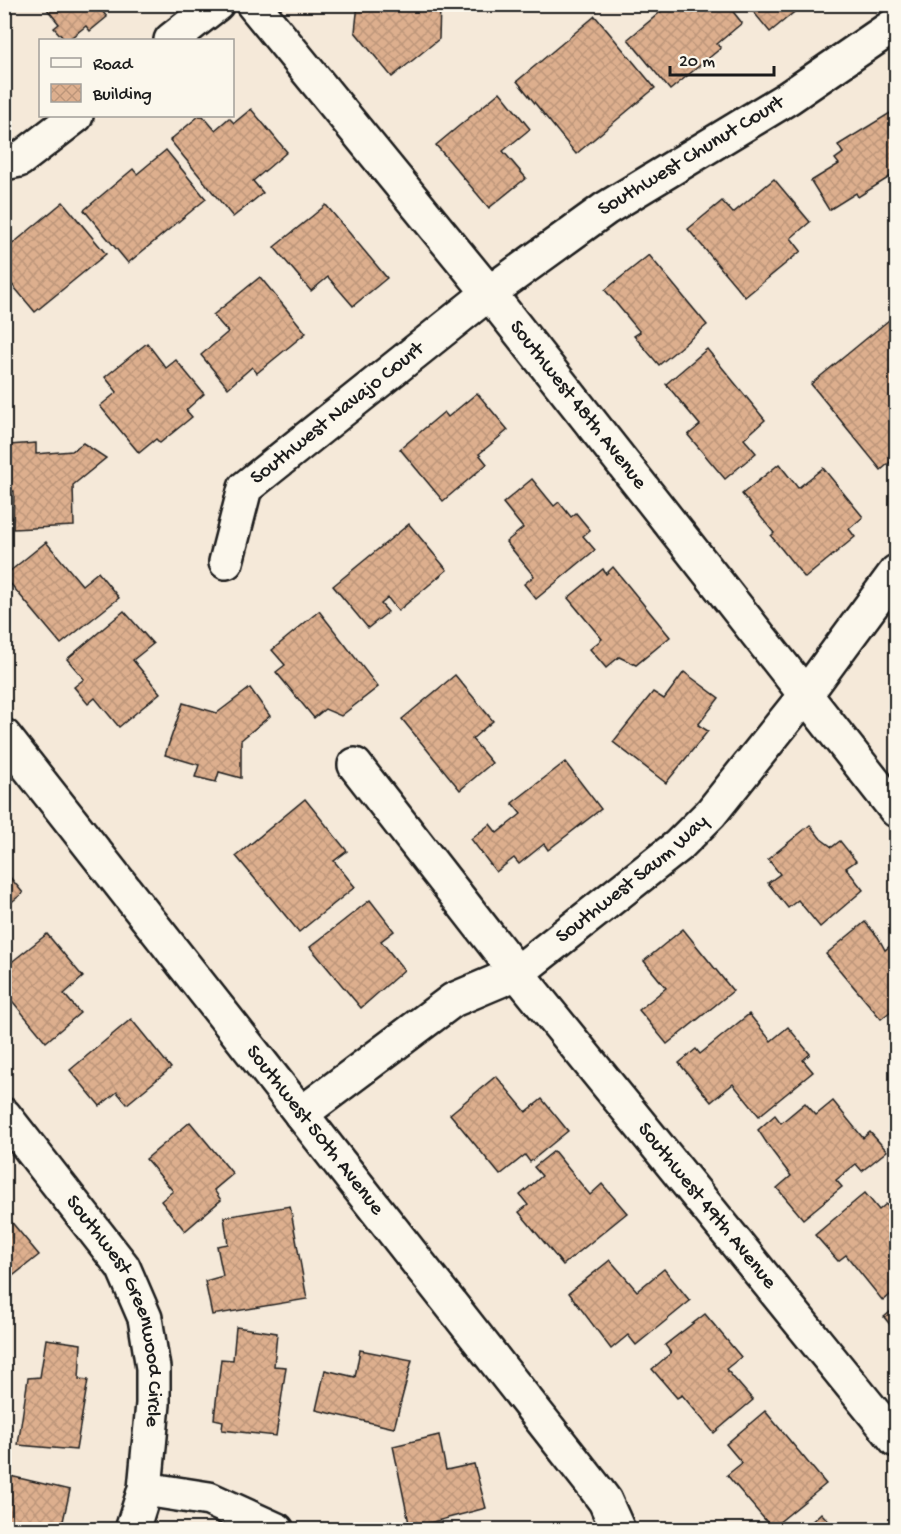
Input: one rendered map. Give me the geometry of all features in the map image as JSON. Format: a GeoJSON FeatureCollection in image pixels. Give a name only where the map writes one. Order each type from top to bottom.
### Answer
{"type":"FeatureCollection","features":[{"type":"Feature","properties":{"kind":"street"},"geometry":{"type":"LineString","coordinates":[[172,39],[217,4]]}},
{"type":"Feature","properties":{"kind":"street","name":"Southwest 48th Avenue"},"geometry":{"type":"LineString","coordinates":[[253,4],[489,293],[897,810]]}},
{"type":"Feature","properties":{"kind":"street","name":"Southwest Chunut Court"},"geometry":{"type":"LineString","coordinates":[[489,293],[605,209],[788,98],[897,24]]}},
{"type":"Feature","properties":{"kind":"street"},"geometry":{"type":"LineString","coordinates":[[4,163],[19,160],[75,117]]}},
{"type":"Feature","properties":{"kind":"street","name":"Southwest Navajo Court"},"geometry":{"type":"LineString","coordinates":[[226,562],[245,488],[489,293]]}},
{"type":"Feature","properties":{"kind":"street","name":"Southwest Saum Way"},"geometry":{"type":"LineString","coordinates":[[301,1114],[453,1000],[517,973],[678,846],[711,813],[806,694],[897,572]]}},
{"type":"Feature","properties":{"kind":"street","name":"Southwest 50th Avenue"},"geometry":{"type":"LineString","coordinates":[[4,736],[596,1489],[605,1501],[618,1530]]}},
{"type":"Feature","properties":{"kind":"street","name":"Southwest 49th Avenue"},"geometry":{"type":"LineString","coordinates":[[355,765],[517,973],[897,1440]]}},
{"type":"Feature","properties":{"kind":"street","name":"Southwest Greenwood Circle"},"geometry":{"type":"LineString","coordinates":[[9,1131],[123,1267],[145,1318],[153,1368],[153,1404],[145,1489],[132,1530]]}},
{"type":"Feature","properties":{"kind":"street"},"geometry":{"type":"LineString","coordinates":[[145,1489],[208,1499],[277,1530]]}},
{"type":"Feature","properties":{"kind":"building"},"geometry":{"type":"Polygon","coordinates":[[[43,4],[112,4],[103,12],[107,17],[90,31],[86,26],[69,39],[64,39],[54,28],[59,24],[43,4]]]}},
{"type":"Feature","properties":{"kind":"building"},"geometry":{"type":"Polygon","coordinates":[[[358,4],[440,4],[439,39],[392,77],[355,32],[358,4]]]}},
{"type":"Feature","properties":{"kind":"building"},"geometry":{"type":"Polygon","coordinates":[[[670,4],[727,4],[742,23],[717,44],[721,48],[670,90],[628,39],[670,4]]]}},
{"type":"Feature","properties":{"kind":"building"},"geometry":{"type":"Polygon","coordinates":[[[747,4],[804,4],[770,32],[747,4]]]}},
{"type":"Feature","properties":{"kind":"building"},"geometry":{"type":"Polygon","coordinates":[[[595,16],[655,88],[576,154],[517,81],[595,16]]]}},
{"type":"Feature","properties":{"kind":"building"},"geometry":{"type":"Polygon","coordinates":[[[500,92],[530,129],[503,151],[526,178],[489,208],[436,145],[500,92]]]}},
{"type":"Feature","properties":{"kind":"building"},"geometry":{"type":"Polygon","coordinates":[[[251,109],[287,152],[253,181],[263,193],[233,217],[170,140],[198,117],[204,117],[215,130],[229,118],[234,123],[251,109]]]}},
{"type":"Feature","properties":{"kind":"building"},"geometry":{"type":"Polygon","coordinates":[[[890,113],[896,125],[896,173],[858,197],[856,193],[829,210],[811,181],[839,164],[835,159],[843,153],[838,145],[890,113]]]}},
{"type":"Feature","properties":{"kind":"building"},"geometry":{"type":"Polygon","coordinates":[[[166,150],[206,199],[128,263],[84,210],[133,169],[137,174],[166,150]]]}},
{"type":"Feature","properties":{"kind":"building"},"geometry":{"type":"Polygon","coordinates":[[[774,179],[810,222],[791,238],[801,251],[745,297],[688,229],[722,201],[733,213],[774,179]]]}},
{"type":"Feature","properties":{"kind":"building"},"geometry":{"type":"Polygon","coordinates":[[[63,202],[106,254],[35,312],[4,275],[4,251],[63,202]]]}},
{"type":"Feature","properties":{"kind":"building"},"geometry":{"type":"Polygon","coordinates":[[[326,205],[387,278],[353,306],[328,277],[311,291],[274,247],[326,205]]]}},
{"type":"Feature","properties":{"kind":"building"},"geometry":{"type":"Polygon","coordinates":[[[649,255],[707,325],[659,365],[634,336],[640,332],[605,290],[649,255]]]}},
{"type":"Feature","properties":{"kind":"building"},"geometry":{"type":"Polygon","coordinates":[[[260,277],[306,333],[257,373],[252,367],[228,388],[201,355],[228,332],[213,315],[260,277]]]}},
{"type":"Feature","properties":{"kind":"building"},"geometry":{"type":"Polygon","coordinates":[[[889,320],[896,329],[896,457],[881,470],[811,384],[889,320]]]}},
{"type":"Feature","properties":{"kind":"building"},"geometry":{"type":"Polygon","coordinates":[[[147,343],[166,368],[176,360],[204,394],[186,410],[192,417],[160,443],[156,439],[139,453],[100,406],[117,392],[105,377],[147,343]]]}},
{"type":"Feature","properties":{"kind":"building"},"geometry":{"type":"Polygon","coordinates":[[[707,349],[765,420],[744,439],[756,453],[725,479],[688,435],[700,425],[666,384],[707,349]]]}},
{"type":"Feature","properties":{"kind":"building"},"geometry":{"type":"Polygon","coordinates":[[[477,393],[508,430],[479,454],[487,464],[443,501],[400,449],[444,412],[448,417],[477,393]]]}},
{"type":"Feature","properties":{"kind":"building"},"geometry":{"type":"Polygon","coordinates":[[[36,443],[36,454],[72,451],[83,443],[106,458],[73,485],[74,526],[13,529],[14,491],[4,492],[4,468],[10,468],[9,445],[36,443]]]}},
{"type":"Feature","properties":{"kind":"building"},"geometry":{"type":"Polygon","coordinates":[[[779,464],[798,488],[823,468],[863,517],[849,529],[855,537],[805,578],[771,536],[774,533],[742,494],[779,464]]]}},
{"type":"Feature","properties":{"kind":"building"},"geometry":{"type":"Polygon","coordinates":[[[532,479],[554,506],[559,502],[571,517],[576,513],[590,530],[583,536],[595,550],[536,599],[524,584],[534,576],[506,542],[523,528],[503,503],[532,479]]]}},
{"type":"Feature","properties":{"kind":"building"},"geometry":{"type":"Polygon","coordinates":[[[409,524],[447,570],[398,611],[388,598],[381,604],[388,612],[368,628],[333,586],[409,524]]]}},
{"type":"Feature","properties":{"kind":"building"},"geometry":{"type":"Polygon","coordinates":[[[46,542],[82,585],[98,572],[119,598],[61,644],[4,576],[46,542]]]}},
{"type":"Feature","properties":{"kind":"building"},"geometry":{"type":"Polygon","coordinates":[[[613,567],[670,637],[636,665],[619,657],[606,668],[590,649],[602,639],[568,598],[603,569],[606,574],[613,567]]]}},
{"type":"Feature","properties":{"kind":"building"},"geometry":{"type":"Polygon","coordinates":[[[124,611],[153,644],[133,660],[160,693],[119,727],[95,698],[88,704],[74,687],[84,679],[67,659],[124,611]]]}},
{"type":"Feature","properties":{"kind":"building"},"geometry":{"type":"Polygon","coordinates":[[[319,611],[378,687],[341,716],[325,709],[314,718],[276,672],[285,665],[272,650],[319,611]]]}},
{"type":"Feature","properties":{"kind":"building"},"geometry":{"type":"Polygon","coordinates":[[[684,672],[719,698],[698,725],[708,731],[666,783],[613,742],[653,692],[664,699],[684,672]]]}},
{"type":"Feature","properties":{"kind":"building"},"geometry":{"type":"Polygon","coordinates":[[[455,675],[493,721],[472,739],[492,763],[460,790],[402,719],[455,675]]]}},
{"type":"Feature","properties":{"kind":"building"},"geometry":{"type":"Polygon","coordinates":[[[250,688],[270,716],[241,740],[241,778],[219,772],[216,782],[195,777],[199,765],[165,755],[183,703],[217,713],[250,688]]]}},
{"type":"Feature","properties":{"kind":"building"},"geometry":{"type":"Polygon","coordinates":[[[565,762],[601,809],[548,850],[544,844],[519,864],[514,858],[496,872],[471,839],[490,824],[497,833],[521,814],[512,803],[565,762]]]}},
{"type":"Feature","properties":{"kind":"building"},"geometry":{"type":"Polygon","coordinates":[[[305,799],[347,851],[334,861],[355,887],[299,932],[236,856],[305,799]]]}},
{"type":"Feature","properties":{"kind":"building"},"geometry":{"type":"Polygon","coordinates":[[[810,825],[821,839],[832,847],[840,841],[856,861],[846,868],[863,890],[820,927],[798,900],[788,908],[768,883],[780,874],[768,859],[810,825]]]}},
{"type":"Feature","properties":{"kind":"building"},"geometry":{"type":"Polygon","coordinates":[[[4,870],[23,893],[4,908],[4,870]]]}},
{"type":"Feature","properties":{"kind":"building"},"geometry":{"type":"Polygon","coordinates":[[[370,900],[394,931],[381,941],[404,970],[361,1008],[310,947],[370,900]]]}},
{"type":"Feature","properties":{"kind":"building"},"geometry":{"type":"Polygon","coordinates":[[[865,922],[878,937],[885,950],[896,941],[896,1007],[881,1019],[826,954],[865,922]]]}},
{"type":"Feature","properties":{"kind":"building"},"geometry":{"type":"Polygon","coordinates":[[[683,929],[733,991],[667,1044],[639,1010],[666,988],[644,961],[683,929]]]}},
{"type":"Feature","properties":{"kind":"building"},"geometry":{"type":"Polygon","coordinates":[[[47,934],[83,977],[64,994],[80,1013],[46,1042],[4,991],[4,968],[47,934]]]}},
{"type":"Feature","properties":{"kind":"building"},"geometry":{"type":"Polygon","coordinates":[[[749,1014],[771,1041],[788,1027],[810,1054],[803,1060],[813,1072],[759,1116],[733,1084],[711,1102],[679,1063],[696,1049],[700,1054],[749,1014]]]}},
{"type":"Feature","properties":{"kind":"building"},"geometry":{"type":"Polygon","coordinates":[[[131,1019],[171,1068],[127,1104],[117,1092],[100,1106],[70,1070],[131,1019]]]}},
{"type":"Feature","properties":{"kind":"building"},"geometry":{"type":"Polygon","coordinates":[[[496,1076],[526,1112],[542,1099],[568,1131],[530,1162],[525,1155],[500,1175],[450,1114],[496,1076]]]}},
{"type":"Feature","properties":{"kind":"building"},"geometry":{"type":"Polygon","coordinates":[[[833,1101],[863,1138],[870,1132],[887,1151],[862,1171],[856,1164],[836,1180],[842,1187],[803,1219],[777,1188],[791,1176],[758,1130],[775,1115],[781,1123],[805,1103],[816,1115],[833,1101]]]}},
{"type":"Feature","properties":{"kind":"building"},"geometry":{"type":"Polygon","coordinates":[[[190,1122],[233,1174],[214,1190],[221,1200],[185,1231],[161,1201],[173,1191],[146,1159],[190,1122]]]}},
{"type":"Feature","properties":{"kind":"building"},"geometry":{"type":"Polygon","coordinates":[[[554,1151],[590,1195],[602,1184],[627,1213],[563,1265],[519,1212],[528,1205],[520,1195],[542,1176],[534,1167],[554,1151]]]}},
{"type":"Feature","properties":{"kind":"building"},"geometry":{"type":"Polygon","coordinates":[[[865,1193],[879,1210],[886,1204],[896,1218],[896,1290],[883,1301],[846,1255],[838,1261],[815,1235],[865,1193]]]}},
{"type":"Feature","properties":{"kind":"building"},"geometry":{"type":"Polygon","coordinates":[[[290,1206],[307,1299],[212,1315],[205,1281],[223,1276],[217,1246],[228,1244],[224,1217],[290,1206]]]}},
{"type":"Feature","properties":{"kind":"building"},"geometry":{"type":"Polygon","coordinates":[[[4,1213],[39,1255],[4,1283],[4,1213]]]}},
{"type":"Feature","properties":{"kind":"building"},"geometry":{"type":"Polygon","coordinates":[[[610,1260],[637,1291],[664,1269],[690,1301],[636,1345],[628,1335],[611,1349],[569,1293],[610,1260]]]}},
{"type":"Feature","properties":{"kind":"building"},"geometry":{"type":"Polygon","coordinates":[[[896,1307],[896,1332],[884,1317],[896,1307]]]}},
{"type":"Feature","properties":{"kind":"building"},"geometry":{"type":"Polygon","coordinates":[[[705,1314],[741,1357],[726,1369],[753,1400],[714,1433],[682,1395],[677,1398],[652,1369],[671,1353],[665,1345],[705,1314]]]}},
{"type":"Feature","properties":{"kind":"building"},"geometry":{"type":"Polygon","coordinates":[[[236,1327],[277,1333],[274,1366],[286,1367],[276,1436],[222,1430],[223,1421],[214,1419],[221,1359],[233,1360],[236,1327]]]}},
{"type":"Feature","properties":{"kind":"building"},"geometry":{"type":"Polygon","coordinates":[[[46,1339],[81,1344],[79,1379],[88,1380],[76,1450],[18,1445],[28,1378],[40,1377],[46,1339]]]}},
{"type":"Feature","properties":{"kind":"building"},"geometry":{"type":"Polygon","coordinates":[[[360,1350],[412,1360],[394,1428],[316,1410],[325,1370],[355,1377],[360,1350]]]}},
{"type":"Feature","properties":{"kind":"building"},"geometry":{"type":"Polygon","coordinates":[[[765,1411],[826,1484],[772,1528],[727,1475],[742,1463],[726,1444],[765,1411]]]}},
{"type":"Feature","properties":{"kind":"building"},"geometry":{"type":"Polygon","coordinates":[[[439,1435],[446,1470],[474,1464],[486,1508],[410,1528],[393,1446],[439,1435]]]}},
{"type":"Feature","properties":{"kind":"building"},"geometry":{"type":"Polygon","coordinates":[[[10,1476],[70,1490],[61,1530],[4,1530],[4,1496],[10,1476]]]}},
{"type":"Feature","properties":{"kind":"building"},"geometry":{"type":"Polygon","coordinates":[[[821,1513],[837,1530],[803,1530],[821,1513]]]}}]}
